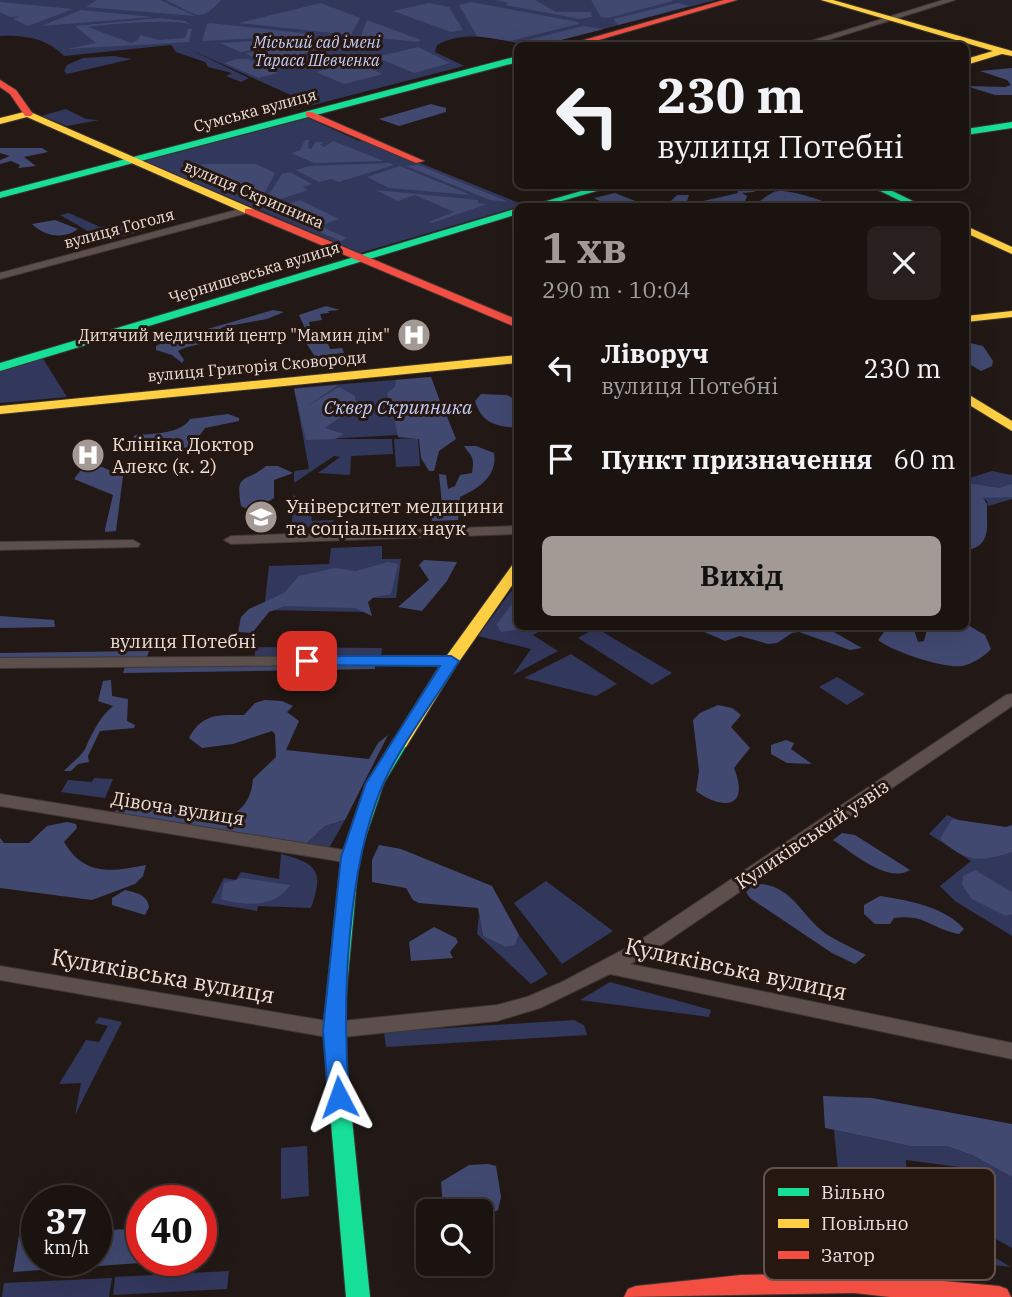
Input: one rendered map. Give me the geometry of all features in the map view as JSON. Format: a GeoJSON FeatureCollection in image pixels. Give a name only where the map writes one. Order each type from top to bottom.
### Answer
{"type":"FeatureCollection","features":[{"type":"Feature","properties":{"kind":"street"},"geometry":{"type":"LineString","coordinates":[[581,42],[733,0]]}},
{"type":"Feature","properties":{"kind":"street"},"geometry":{"type":"LineString","coordinates":[[825,0],[1008,51]]}},
{"type":"Feature","properties":{"kind":"street"},"geometry":{"type":"LineString","coordinates":[[812,42],[951,0]]}},
{"type":"Feature","properties":{"kind":"street"},"geometry":{"type":"LineString","coordinates":[[969,61],[1008,51]]}},
{"type":"Feature","properties":{"kind":"street","name":"Сумська вулиця"},"geometry":{"type":"LineString","coordinates":[[0,195],[514,60]]}},
{"type":"Feature","properties":{"kind":"street"},"geometry":{"type":"LineString","coordinates":[[0,83],[13,92],[29,114],[0,121]]}},
{"type":"Feature","properties":{"kind":"street","name":"вулиця Скрипника"},"geometry":{"type":"LineString","coordinates":[[29,114],[132,161],[514,322]]}},
{"type":"Feature","properties":{"kind":"street"},"geometry":{"type":"LineString","coordinates":[[309,114],[419,161]]}},
{"type":"Feature","properties":{"kind":"street"},"geometry":{"type":"LineString","coordinates":[[969,132],[1012,125]]}},
{"type":"Feature","properties":{"kind":"street"},"geometry":{"type":"LineString","coordinates":[[548,203],[597,189]]}},
{"type":"Feature","properties":{"kind":"street"},"geometry":{"type":"LineString","coordinates":[[881,189],[912,203]]}},
{"type":"Feature","properties":{"kind":"street","name":"вулиця Гоголя"},"geometry":{"type":"LineString","coordinates":[[0,276],[247,210]]}},
{"type":"Feature","properties":{"kind":"street","name":"Чернишевська вулиця"},"geometry":{"type":"LineString","coordinates":[[0,367],[514,212]]}},
{"type":"Feature","properties":{"kind":"street"},"geometry":{"type":"LineString","coordinates":[[969,230],[1012,251]]}},
{"type":"Feature","properties":{"kind":"street"},"geometry":{"type":"LineString","coordinates":[[969,318],[1012,314]]}},
{"type":"Feature","properties":{"kind":"street","name":"вулиця Григорія Сковороди"},"geometry":{"type":"LineString","coordinates":[[0,410],[514,359]]}},
{"type":"Feature","properties":{"kind":"street"},"geometry":{"type":"LineString","coordinates":[[969,399],[1012,427]]}},
{"type":"Feature","properties":{"kind":"street"},"geometry":{"type":"LineString","coordinates":[[231,540],[514,530]]}},
{"type":"Feature","properties":{"kind":"street"},"geometry":{"type":"LineString","coordinates":[[0,545],[133,544]]}},
{"type":"Feature","properties":{"kind":"street"},"geometry":{"type":"LineString","coordinates":[[358,1297],[333,1030],[350,857],[375,783],[451,661],[514,573]]}},
{"type":"Feature","properties":{"kind":"street","name":"вулиця Потебні"},"geometry":{"type":"LineString","coordinates":[[0,663],[451,661]]}},
{"type":"Feature","properties":{"kind":"street","name":"Куликівський узвіз"},"geometry":{"type":"LineString","coordinates":[[610,967],[1012,699]]}},
{"type":"Feature","properties":{"kind":"street","name":"Дівоча вулиця"},"geometry":{"type":"LineString","coordinates":[[0,800],[350,857]]}},
{"type":"Feature","properties":{"kind":"street","name":"Куликівська вулиця"},"geometry":{"type":"LineString","coordinates":[[0,973],[333,1030],[498,1013],[533,1003],[610,967],[1012,1051]]}},
{"type":"Feature","properties":{"kind":"street"},"geometry":{"type":"LineString","coordinates":[[636,1297],[755,1285],[854,1283],[999,1297]]}},
{"type":"Feature","properties":{"kind":"green space","name":"Міський сад імені Тараса Шевченка"},"geometry":{"type":"Polygon","coordinates":[[[0,0],[716,0],[553,42],[515,42],[476,37],[450,40],[437,45],[435,52],[464,66],[313,105],[191,50],[249,78],[241,82],[226,76],[232,73],[208,67],[205,62],[176,52],[171,45],[64,56],[42,41],[18,36],[0,36],[0,0]]]}},
{"type":"Feature","properties":{"kind":"green space"},"geometry":{"type":"Polygon","coordinates":[[[97,0],[160,0],[195,16],[86,7],[97,0]]]}},
{"type":"Feature","properties":{"kind":"green space"},"geometry":{"type":"Polygon","coordinates":[[[166,0],[221,0],[207,13],[196,15],[166,0]]]}},
{"type":"Feature","properties":{"kind":"green space"},"geometry":{"type":"Polygon","coordinates":[[[496,0],[535,0],[556,12],[591,12],[592,17],[580,19],[505,5],[509,3],[496,0]]]}},
{"type":"Feature","properties":{"kind":"green space"},"geometry":{"type":"Polygon","coordinates":[[[591,0],[673,1],[608,18],[601,17],[591,0]]]}},
{"type":"Feature","properties":{"kind":"green space"},"geometry":{"type":"Polygon","coordinates":[[[0,2],[73,9],[28,26],[13,19],[20,16],[10,17],[0,12],[0,2]]]}},
{"type":"Feature","properties":{"kind":"green space"},"geometry":{"type":"Polygon","coordinates":[[[471,2],[579,24],[510,41],[477,36],[459,5],[471,2]]]}},
{"type":"Feature","properties":{"kind":"green space"},"geometry":{"type":"Polygon","coordinates":[[[321,3],[360,18],[351,35],[239,23],[321,3]]]}},
{"type":"Feature","properties":{"kind":"green space"},"geometry":{"type":"Polygon","coordinates":[[[429,3],[449,7],[463,30],[451,32],[393,11],[429,3]]]}},
{"type":"Feature","properties":{"kind":"green space"},"geometry":{"type":"Polygon","coordinates":[[[678,3],[689,6],[618,25],[613,19],[678,3]]]}},
{"type":"Feature","properties":{"kind":"green space"},"geometry":{"type":"Polygon","coordinates":[[[81,10],[153,17],[41,26],[81,10]]]}},
{"type":"Feature","properties":{"kind":"green space"},"geometry":{"type":"Polygon","coordinates":[[[160,18],[185,21],[190,25],[158,22],[88,27],[131,43],[138,40],[140,35],[159,40],[185,38],[188,29],[192,29],[189,42],[66,49],[96,43],[75,26],[160,18]]]}},
{"type":"Feature","properties":{"kind":"green space"},"geometry":{"type":"Polygon","coordinates":[[[367,20],[421,40],[418,42],[361,36],[367,20]]]}},
{"type":"Feature","properties":{"kind":"green space"},"geometry":{"type":"Polygon","coordinates":[[[207,24],[321,35],[202,41],[207,24]]]}},
{"type":"Feature","properties":{"kind":"green space"},"geometry":{"type":"Polygon","coordinates":[[[583,26],[604,29],[553,42],[520,42],[583,26]]]}},
{"type":"Feature","properties":{"kind":"green space"},"geometry":{"type":"Polygon","coordinates":[[[332,37],[351,39],[311,49],[280,46],[240,52],[220,43],[332,37]]]}},
{"type":"Feature","properties":{"kind":"green space"},"geometry":{"type":"Polygon","coordinates":[[[418,47],[450,63],[414,73],[376,57],[418,47]]]}},
{"type":"Feature","properties":{"kind":"green space"},"geometry":{"type":"Polygon","coordinates":[[[270,50],[309,51],[278,70],[245,53],[270,50]]]}},
{"type":"Feature","properties":{"kind":"green space"},"geometry":{"type":"Polygon","coordinates":[[[114,56],[132,59],[67,74],[64,71],[67,65],[83,58],[114,56]]]}},
{"type":"Feature","properties":{"kind":"green space"},"geometry":{"type":"Polygon","coordinates":[[[248,59],[278,73],[259,78],[224,63],[248,59]]]}},
{"type":"Feature","properties":{"kind":"green space"},"geometry":{"type":"Polygon","coordinates":[[[355,62],[383,74],[344,84],[316,72],[355,62]]]}},
{"type":"Feature","properties":{"kind":"green space"},"geometry":{"type":"Polygon","coordinates":[[[1012,68],[1012,95],[995,95],[969,87],[1011,85],[1007,80],[980,71],[1012,68]]]}},
{"type":"Feature","properties":{"kind":"green space"},"geometry":{"type":"Polygon","coordinates":[[[431,104],[446,108],[446,112],[399,126],[379,119],[431,104]]]}},
{"type":"Feature","properties":{"kind":"green space"},"geometry":{"type":"Polygon","coordinates":[[[66,109],[86,119],[99,120],[67,126],[41,116],[66,109]]]}},
{"type":"Feature","properties":{"kind":"green space"},"geometry":{"type":"Polygon","coordinates":[[[308,118],[359,141],[363,140],[519,203],[514,203],[514,208],[360,253],[144,161],[308,118]]]}},
{"type":"Feature","properties":{"kind":"green space"},"geometry":{"type":"Polygon","coordinates":[[[305,140],[309,140],[308,148],[311,149],[316,142],[324,142],[320,145],[324,147],[333,141],[384,161],[314,163],[291,153],[300,150],[305,140]]]}},
{"type":"Feature","properties":{"kind":"green space"},"geometry":{"type":"Polygon","coordinates":[[[0,148],[42,148],[48,152],[24,157],[36,166],[18,168],[20,165],[11,161],[0,164],[0,160],[10,156],[0,153],[0,148]]]}},
{"type":"Feature","properties":{"kind":"green space"},"geometry":{"type":"Polygon","coordinates":[[[203,164],[256,164],[275,173],[264,194],[259,196],[196,168],[203,164]]]}},
{"type":"Feature","properties":{"kind":"green space"},"geometry":{"type":"Polygon","coordinates":[[[394,165],[339,182],[331,179],[319,182],[296,170],[310,166],[394,165]]]}},
{"type":"Feature","properties":{"kind":"green space"},"geometry":{"type":"Polygon","coordinates":[[[419,165],[509,202],[490,200],[406,166],[419,165]]]}},
{"type":"Feature","properties":{"kind":"green space"},"geometry":{"type":"Polygon","coordinates":[[[400,166],[471,195],[389,188],[367,177],[400,166]]]}},
{"type":"Feature","properties":{"kind":"green space"},"geometry":{"type":"Polygon","coordinates":[[[290,172],[312,184],[303,187],[308,190],[278,200],[268,196],[282,174],[290,172]]]}},
{"type":"Feature","properties":{"kind":"green space"},"geometry":{"type":"Polygon","coordinates":[[[737,189],[758,189],[742,193],[747,196],[745,203],[695,203],[738,193],[737,189]]]}},
{"type":"Feature","properties":{"kind":"green space"},"geometry":{"type":"Polygon","coordinates":[[[376,190],[478,200],[478,203],[487,204],[432,223],[428,222],[454,212],[415,195],[398,201],[376,190]]]}},
{"type":"Feature","properties":{"kind":"green space"},"geometry":{"type":"Polygon","coordinates":[[[779,191],[825,203],[757,203],[779,191]]]}},
{"type":"Feature","properties":{"kind":"green space"},"geometry":{"type":"Polygon","coordinates":[[[615,193],[640,203],[603,203],[594,198],[615,193]]]}},
{"type":"Feature","properties":{"kind":"green space"},"geometry":{"type":"Polygon","coordinates":[[[677,195],[689,195],[687,203],[669,203],[677,195]]]}},
{"type":"Feature","properties":{"kind":"green space"},"geometry":{"type":"Polygon","coordinates":[[[300,200],[339,219],[325,224],[284,205],[300,200]]]}},
{"type":"Feature","properties":{"kind":"green space"},"geometry":{"type":"Polygon","coordinates":[[[280,208],[347,238],[341,241],[271,211],[280,208]]]}},
{"type":"Feature","properties":{"kind":"green space"},"geometry":{"type":"Polygon","coordinates":[[[69,213],[100,227],[131,222],[146,230],[105,241],[60,215],[69,213]]]}},
{"type":"Feature","properties":{"kind":"green space"},"geometry":{"type":"Polygon","coordinates":[[[55,220],[78,229],[66,235],[54,235],[32,224],[55,220]]]}},
{"type":"Feature","properties":{"kind":"green space"},"geometry":{"type":"Polygon","coordinates":[[[326,306],[340,310],[320,314],[322,320],[309,322],[314,342],[327,341],[330,349],[342,348],[344,353],[325,355],[320,364],[302,337],[308,335],[299,315],[326,306]]]}},
{"type":"Feature","properties":{"kind":"green space"},"geometry":{"type":"Polygon","coordinates":[[[273,310],[284,312],[267,319],[223,327],[209,336],[209,340],[178,351],[184,360],[182,363],[172,355],[156,350],[156,346],[166,341],[273,310]]]}},
{"type":"Feature","properties":{"kind":"green space"},"geometry":{"type":"Polygon","coordinates":[[[969,343],[983,346],[993,361],[992,366],[981,371],[969,364],[969,343]]]}},
{"type":"Feature","properties":{"kind":"green space"},"geometry":{"type":"Polygon","coordinates":[[[42,357],[67,397],[0,403],[0,370],[42,357]]]}},
{"type":"Feature","properties":{"kind":"green space","name":"Сквер Скрипника"},"geometry":{"type":"Polygon","coordinates":[[[431,377],[451,432],[326,439],[392,439],[393,454],[351,456],[350,475],[318,473],[340,457],[334,456],[294,483],[294,471],[309,469],[294,388],[431,377]]]}},
{"type":"Feature","properties":{"kind":"green space"},"geometry":{"type":"Polygon","coordinates":[[[431,377],[442,407],[392,410],[387,393],[395,387],[396,380],[431,377]]]}},
{"type":"Feature","properties":{"kind":"green space"},"geometry":{"type":"Polygon","coordinates":[[[338,385],[306,407],[339,387],[355,396],[356,406],[325,428],[344,434],[335,439],[306,440],[294,389],[338,385]]]}},
{"type":"Feature","properties":{"kind":"green space"},"geometry":{"type":"Polygon","coordinates":[[[481,394],[507,395],[514,399],[514,427],[497,425],[486,419],[475,401],[481,394]]]}},
{"type":"Feature","properties":{"kind":"green space"},"geometry":{"type":"Polygon","coordinates":[[[444,409],[456,439],[439,451],[434,471],[429,471],[421,458],[419,439],[398,437],[393,411],[444,409]]]}},
{"type":"Feature","properties":{"kind":"green space"},"geometry":{"type":"Polygon","coordinates":[[[228,414],[239,418],[239,421],[205,428],[192,446],[185,449],[156,444],[143,449],[128,449],[135,435],[165,432],[180,428],[190,419],[228,414]]]}},
{"type":"Feature","properties":{"kind":"green space"},"geometry":{"type":"Polygon","coordinates":[[[418,438],[420,466],[396,467],[394,439],[418,438]]]}},
{"type":"Feature","properties":{"kind":"green space"},"geometry":{"type":"Polygon","coordinates":[[[464,446],[476,446],[494,453],[493,468],[480,486],[460,497],[458,520],[432,521],[431,516],[443,514],[439,474],[446,475],[448,489],[455,486],[460,475],[472,473],[473,459],[464,446]]]}},
{"type":"Feature","properties":{"kind":"green space"},"geometry":{"type":"Polygon","coordinates":[[[95,464],[123,476],[116,531],[105,532],[113,495],[74,479],[80,471],[95,464]]]}},
{"type":"Feature","properties":{"kind":"green space"},"geometry":{"type":"Polygon","coordinates":[[[266,466],[278,466],[293,473],[274,480],[274,498],[266,503],[262,510],[250,511],[241,506],[239,488],[243,480],[266,466]]]}},
{"type":"Feature","properties":{"kind":"green space"},"geometry":{"type":"Polygon","coordinates":[[[992,471],[1012,475],[1012,499],[988,506],[987,501],[969,490],[969,478],[992,471]]]}},
{"type":"Feature","properties":{"kind":"green space"},"geometry":{"type":"Polygon","coordinates":[[[969,483],[999,488],[1012,484],[1012,497],[983,498],[987,504],[986,533],[981,544],[969,549],[969,483]]]}},
{"type":"Feature","properties":{"kind":"green space"},"geometry":{"type":"Polygon","coordinates":[[[293,495],[323,511],[310,511],[312,521],[333,520],[335,526],[292,528],[293,495]]]}},
{"type":"Feature","properties":{"kind":"green space"},"geometry":{"type":"Polygon","coordinates":[[[382,546],[382,559],[401,559],[396,598],[364,598],[363,612],[264,610],[269,566],[329,564],[331,548],[382,546]]]}},
{"type":"Feature","properties":{"kind":"green space"},"geometry":{"type":"Polygon","coordinates":[[[424,560],[457,562],[447,581],[422,611],[398,607],[429,580],[419,565],[424,560]]]}},
{"type":"Feature","properties":{"kind":"green space"},"geometry":{"type":"Polygon","coordinates":[[[388,562],[398,564],[391,594],[374,597],[368,602],[372,616],[355,608],[285,606],[269,612],[252,633],[238,632],[241,617],[249,609],[284,593],[299,576],[335,568],[356,571],[388,562]]]}},
{"type":"Feature","properties":{"kind":"green space"},"geometry":{"type":"Polygon","coordinates":[[[514,587],[514,630],[542,630],[533,635],[558,651],[513,675],[531,649],[478,636],[514,587]]]}},
{"type":"Feature","properties":{"kind":"green space"},"geometry":{"type":"Polygon","coordinates":[[[514,601],[515,630],[501,632],[497,624],[514,601]]]}},
{"type":"Feature","properties":{"kind":"green space"},"geometry":{"type":"Polygon","coordinates":[[[0,616],[54,620],[55,627],[0,628],[0,616]]]}},
{"type":"Feature","properties":{"kind":"green space"},"geometry":{"type":"Polygon","coordinates":[[[969,626],[985,635],[991,649],[970,664],[954,666],[918,658],[878,640],[884,630],[914,630],[918,642],[924,641],[927,630],[969,630],[969,626]]]}},
{"type":"Feature","properties":{"kind":"green space"},"geometry":{"type":"Polygon","coordinates":[[[592,630],[599,630],[672,673],[652,685],[578,638],[592,630]]]}},
{"type":"Feature","properties":{"kind":"green space"},"geometry":{"type":"Polygon","coordinates":[[[830,630],[862,648],[850,650],[799,632],[792,633],[777,643],[768,644],[740,636],[725,641],[702,631],[830,630]]]}},
{"type":"Feature","properties":{"kind":"green space"},"geometry":{"type":"Polygon","coordinates":[[[256,647],[382,648],[381,658],[254,658],[256,647]]]}},
{"type":"Feature","properties":{"kind":"green space"},"geometry":{"type":"Polygon","coordinates":[[[149,651],[146,660],[0,661],[0,653],[149,651]]]}},
{"type":"Feature","properties":{"kind":"green space"},"geometry":{"type":"Polygon","coordinates":[[[571,654],[617,684],[596,696],[524,678],[571,654]]]}},
{"type":"Feature","properties":{"kind":"green space"},"geometry":{"type":"Polygon","coordinates":[[[375,662],[375,669],[123,673],[126,663],[375,662]]]}},
{"type":"Feature","properties":{"kind":"green space"},"geometry":{"type":"Polygon","coordinates":[[[837,677],[865,694],[847,705],[819,687],[837,677]]]}},
{"type":"Feature","properties":{"kind":"green space"},"geometry":{"type":"Polygon","coordinates":[[[111,680],[112,696],[128,699],[127,721],[135,725],[134,728],[100,731],[88,756],[89,762],[78,764],[71,771],[64,771],[82,753],[97,725],[113,706],[98,701],[103,681],[111,680]]]}},
{"type":"Feature","properties":{"kind":"green space"},"geometry":{"type":"Polygon","coordinates":[[[265,700],[282,701],[293,706],[287,712],[299,721],[286,750],[369,759],[378,743],[388,735],[345,820],[325,826],[306,844],[114,815],[114,812],[123,806],[233,814],[238,811],[248,800],[253,779],[276,757],[275,734],[272,731],[233,744],[202,748],[189,738],[206,719],[220,715],[244,715],[255,703],[265,700]]]}},
{"type":"Feature","properties":{"kind":"green space"},"geometry":{"type":"Polygon","coordinates":[[[718,705],[732,708],[741,715],[731,727],[750,748],[734,768],[739,791],[736,798],[725,803],[696,791],[699,771],[693,720],[700,713],[718,705]]]}},
{"type":"Feature","properties":{"kind":"green space"},"geometry":{"type":"Polygon","coordinates":[[[786,740],[794,743],[791,749],[812,764],[787,763],[771,754],[771,745],[786,740]]]}},
{"type":"Feature","properties":{"kind":"green space"},"geometry":{"type":"Polygon","coordinates":[[[94,778],[113,779],[105,798],[61,792],[68,780],[92,782],[94,778]]]}},
{"type":"Feature","properties":{"kind":"green space"},"geometry":{"type":"Polygon","coordinates":[[[947,815],[1001,838],[1012,830],[1012,936],[955,901],[940,886],[971,861],[929,834],[947,815]]]}},
{"type":"Feature","properties":{"kind":"green space"},"geometry":{"type":"Polygon","coordinates":[[[952,819],[1006,827],[1012,825],[1012,852],[982,859],[958,853],[940,839],[952,819]]]}},
{"type":"Feature","properties":{"kind":"green space"},"geometry":{"type":"Polygon","coordinates":[[[345,820],[329,848],[306,844],[325,826],[345,820]]]}},
{"type":"Feature","properties":{"kind":"green space"},"geometry":{"type":"Polygon","coordinates":[[[67,822],[76,824],[77,828],[64,842],[80,861],[110,870],[146,865],[143,876],[135,884],[92,900],[0,888],[0,838],[4,843],[29,843],[47,826],[67,822]]]}},
{"type":"Feature","properties":{"kind":"green space"},"geometry":{"type":"Polygon","coordinates":[[[842,833],[855,835],[910,870],[891,873],[870,865],[833,840],[842,833]]]}},
{"type":"Feature","properties":{"kind":"green space"},"geometry":{"type":"Polygon","coordinates":[[[379,845],[401,849],[492,886],[519,935],[515,945],[506,947],[483,936],[478,908],[419,903],[413,900],[406,888],[372,882],[372,860],[379,845]]]}},
{"type":"Feature","properties":{"kind":"green space"},"geometry":{"type":"Polygon","coordinates":[[[281,854],[304,862],[315,872],[317,886],[311,908],[258,906],[257,911],[211,903],[224,878],[236,880],[241,872],[279,879],[281,854]]]}},
{"type":"Feature","properties":{"kind":"green space"},"geometry":{"type":"Polygon","coordinates":[[[975,870],[1012,892],[1012,914],[1006,916],[972,899],[962,885],[963,876],[975,870]]]}},
{"type":"Feature","properties":{"kind":"green space"},"geometry":{"type":"Polygon","coordinates":[[[242,878],[290,885],[277,898],[259,903],[221,899],[224,883],[242,878]]]}},
{"type":"Feature","properties":{"kind":"green space"},"geometry":{"type":"Polygon","coordinates":[[[546,881],[613,931],[562,964],[514,903],[546,881]]]}},
{"type":"Feature","properties":{"kind":"green space"},"geometry":{"type":"Polygon","coordinates":[[[761,884],[781,891],[826,934],[866,955],[855,964],[832,953],[750,898],[746,892],[752,886],[761,884]]]}},
{"type":"Feature","properties":{"kind":"green space"},"geometry":{"type":"Polygon","coordinates":[[[125,890],[146,899],[149,907],[145,915],[112,905],[112,898],[125,890]]]}},
{"type":"Feature","properties":{"kind":"green space"},"geometry":{"type":"Polygon","coordinates":[[[880,896],[914,902],[937,910],[964,929],[959,934],[905,917],[894,918],[890,924],[875,924],[864,914],[864,905],[880,896]]]}},
{"type":"Feature","properties":{"kind":"green space"},"geometry":{"type":"Polygon","coordinates":[[[479,915],[483,936],[507,947],[517,941],[519,935],[548,974],[531,984],[477,934],[479,915]]]}},
{"type":"Feature","properties":{"kind":"green space"},"geometry":{"type":"Polygon","coordinates":[[[434,927],[456,938],[458,942],[450,952],[453,958],[411,961],[409,942],[434,927]]]}},
{"type":"Feature","properties":{"kind":"green space"},"geometry":{"type":"Polygon","coordinates":[[[610,982],[711,1010],[709,1017],[580,1000],[610,982]]]}},
{"type":"Feature","properties":{"kind":"green space"},"geometry":{"type":"Polygon","coordinates":[[[99,1017],[122,1022],[75,1115],[81,1083],[59,1084],[86,1040],[99,1042],[108,1026],[95,1023],[99,1017]]]}},
{"type":"Feature","properties":{"kind":"green space"},"geometry":{"type":"Polygon","coordinates":[[[574,1020],[584,1025],[587,1035],[386,1047],[384,1032],[574,1020]]]}},
{"type":"Feature","properties":{"kind":"green space"},"geometry":{"type":"Polygon","coordinates":[[[823,1096],[872,1098],[1012,1124],[1012,1177],[972,1155],[946,1146],[910,1146],[825,1128],[823,1096]]]}},
{"type":"Feature","properties":{"kind":"green space"},"geometry":{"type":"Polygon","coordinates":[[[834,1130],[910,1146],[946,1146],[972,1155],[1012,1177],[1012,1248],[995,1239],[995,1168],[966,1168],[906,1160],[906,1168],[838,1168],[834,1130]]]}},
{"type":"Feature","properties":{"kind":"green space"},"geometry":{"type":"Polygon","coordinates":[[[307,1146],[309,1196],[281,1199],[281,1148],[307,1146]]]}},
{"type":"Feature","properties":{"kind":"green space"},"geometry":{"type":"Polygon","coordinates":[[[469,1165],[496,1166],[501,1197],[498,1210],[493,1212],[493,1199],[442,1199],[441,1182],[469,1165]]]}},
{"type":"Feature","properties":{"kind":"green space"},"geometry":{"type":"Polygon","coordinates":[[[126,1229],[126,1264],[112,1265],[112,1230],[126,1229]]]}},
{"type":"Feature","properties":{"kind":"green space"},"geometry":{"type":"Polygon","coordinates":[[[19,1236],[21,1271],[13,1272],[19,1236]]]}},
{"type":"Feature","properties":{"kind":"green space"},"geometry":{"type":"Polygon","coordinates":[[[995,1258],[1011,1267],[995,1265],[995,1258]]]}},
{"type":"Feature","properties":{"kind":"green space"},"geometry":{"type":"Polygon","coordinates":[[[229,1271],[227,1289],[113,1295],[115,1277],[217,1276],[217,1272],[229,1271]]]}},
{"type":"Feature","properties":{"kind":"green space"},"geometry":{"type":"Polygon","coordinates":[[[112,1278],[109,1297],[2,1297],[4,1283],[112,1278]]]}},
{"type":"Feature","properties":{"kind":"traffic: fast"},"geometry":{"type":"LineString","coordinates":[[0,195],[514,60]]}},
{"type":"Feature","properties":{"kind":"traffic: fast"},"geometry":{"type":"LineString","coordinates":[[969,132],[1012,125]]}},
{"type":"Feature","properties":{"kind":"traffic: fast"},"geometry":{"type":"LineString","coordinates":[[545,203],[598,189]]}},
{"type":"Feature","properties":{"kind":"traffic: fast"},"geometry":{"type":"LineString","coordinates":[[881,189],[912,203]]}},
{"type":"Feature","properties":{"kind":"traffic: fast"},"geometry":{"type":"LineString","coordinates":[[0,367],[514,212]]}},
{"type":"Feature","properties":{"kind":"traffic: fast"},"geometry":{"type":"LineString","coordinates":[[358,1297],[333,1030],[350,857],[375,783],[400,743]]}},
{"type":"Feature","properties":{"kind":"traffic: slow"},"geometry":{"type":"LineString","coordinates":[[825,0],[1012,54]]}},
{"type":"Feature","properties":{"kind":"traffic: slow"},"geometry":{"type":"LineString","coordinates":[[969,61],[1002,51]]}},
{"type":"Feature","properties":{"kind":"traffic: slow"},"geometry":{"type":"LineString","coordinates":[[0,121],[28,114],[249,211]]}},
{"type":"Feature","properties":{"kind":"traffic: slow"},"geometry":{"type":"LineString","coordinates":[[969,230],[1012,251]]}},
{"type":"Feature","properties":{"kind":"traffic: slow"},"geometry":{"type":"LineString","coordinates":[[969,319],[1012,314]]}},
{"type":"Feature","properties":{"kind":"traffic: slow"},"geometry":{"type":"LineString","coordinates":[[0,410],[514,359]]}},
{"type":"Feature","properties":{"kind":"traffic: slow"},"geometry":{"type":"LineString","coordinates":[[969,399],[1012,427]]}},
{"type":"Feature","properties":{"kind":"traffic: slow"},"geometry":{"type":"LineString","coordinates":[[400,743],[448,665],[514,573]]}},
{"type":"Feature","properties":{"kind":"traffic: jam"},"geometry":{"type":"LineString","coordinates":[[581,42],[733,0]]}},
{"type":"Feature","properties":{"kind":"traffic: jam"},"geometry":{"type":"LineString","coordinates":[[0,83],[13,92],[28,114]]}},
{"type":"Feature","properties":{"kind":"traffic: jam"},"geometry":{"type":"LineString","coordinates":[[309,114],[419,161]]}},
{"type":"Feature","properties":{"kind":"traffic: jam"},"geometry":{"type":"LineString","coordinates":[[249,211],[514,322]]}},
{"type":"Feature","properties":{"kind":"traffic: jam"},"geometry":{"type":"LineString","coordinates":[[636,1297],[741,1286],[854,1283],[999,1297]]}},
{"type":"Feature","properties":{"kind":"place","name":"Дитячий медичний центр \"Мамин дім\""},"geometry":{"type":"Point","coordinates":[414,335]}},
{"type":"Feature","properties":{"kind":"place","name":"Клініка Доктор Алекс (к. 2)"},"geometry":{"type":"Point","coordinates":[88,455]}},
{"type":"Feature","properties":{"kind":"place","name":"Університет медицини та соціальних наук"},"geometry":{"type":"Point","coordinates":[261,517]}},
{"type":"Feature","properties":{"kind":"route"},"geometry":{"type":"LineString","coordinates":[[307,661],[451,661],[375,783],[350,857],[333,1030],[339,1097]]}}]}
